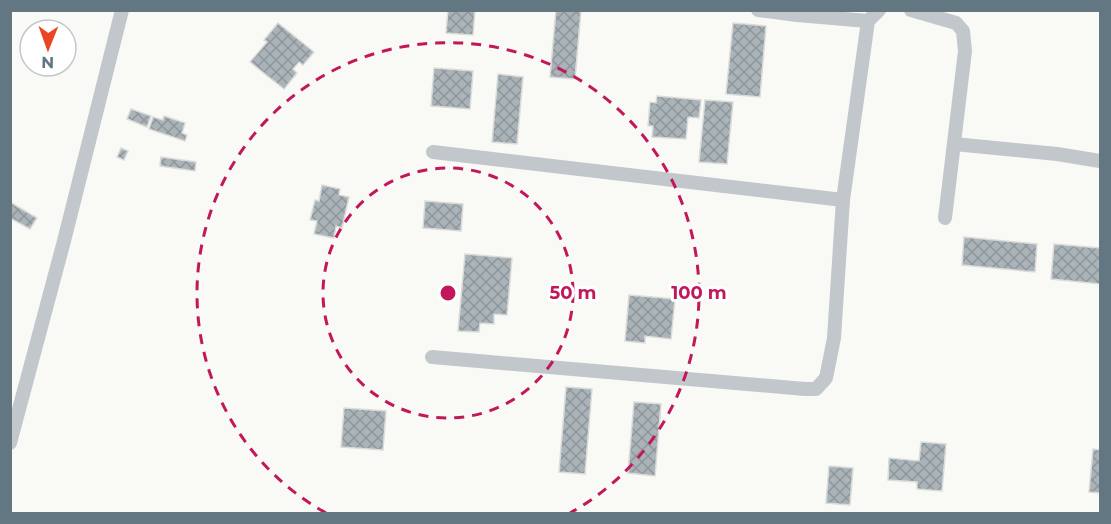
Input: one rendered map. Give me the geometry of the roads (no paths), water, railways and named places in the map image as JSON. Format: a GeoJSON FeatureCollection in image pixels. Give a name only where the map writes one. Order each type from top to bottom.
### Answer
{"type":"FeatureCollection","features":[{"type":"Feature","properties":{"kind":"street"},"geometry":{"type":"LineString","coordinates":[[10,443],[122,10]]}},
{"type":"Feature","properties":{"kind":"street"},"geometry":{"type":"LineString","coordinates":[[758,10],[868,21]]}},
{"type":"Feature","properties":{"kind":"street"},"geometry":{"type":"LineString","coordinates":[[432,357],[816,389],[826,378],[834,338],[843,200],[868,21],[879,10]]}},
{"type":"Feature","properties":{"kind":"street"},"geometry":{"type":"LineString","coordinates":[[911,10],[956,23],[963,31],[965,51],[945,218]]}},
{"type":"Feature","properties":{"kind":"street"},"geometry":{"type":"LineString","coordinates":[[954,144],[1057,154],[1101,161]]}},
{"type":"Feature","properties":{"kind":"street"},"geometry":{"type":"LineString","coordinates":[[432,152],[843,200]]}}]}
